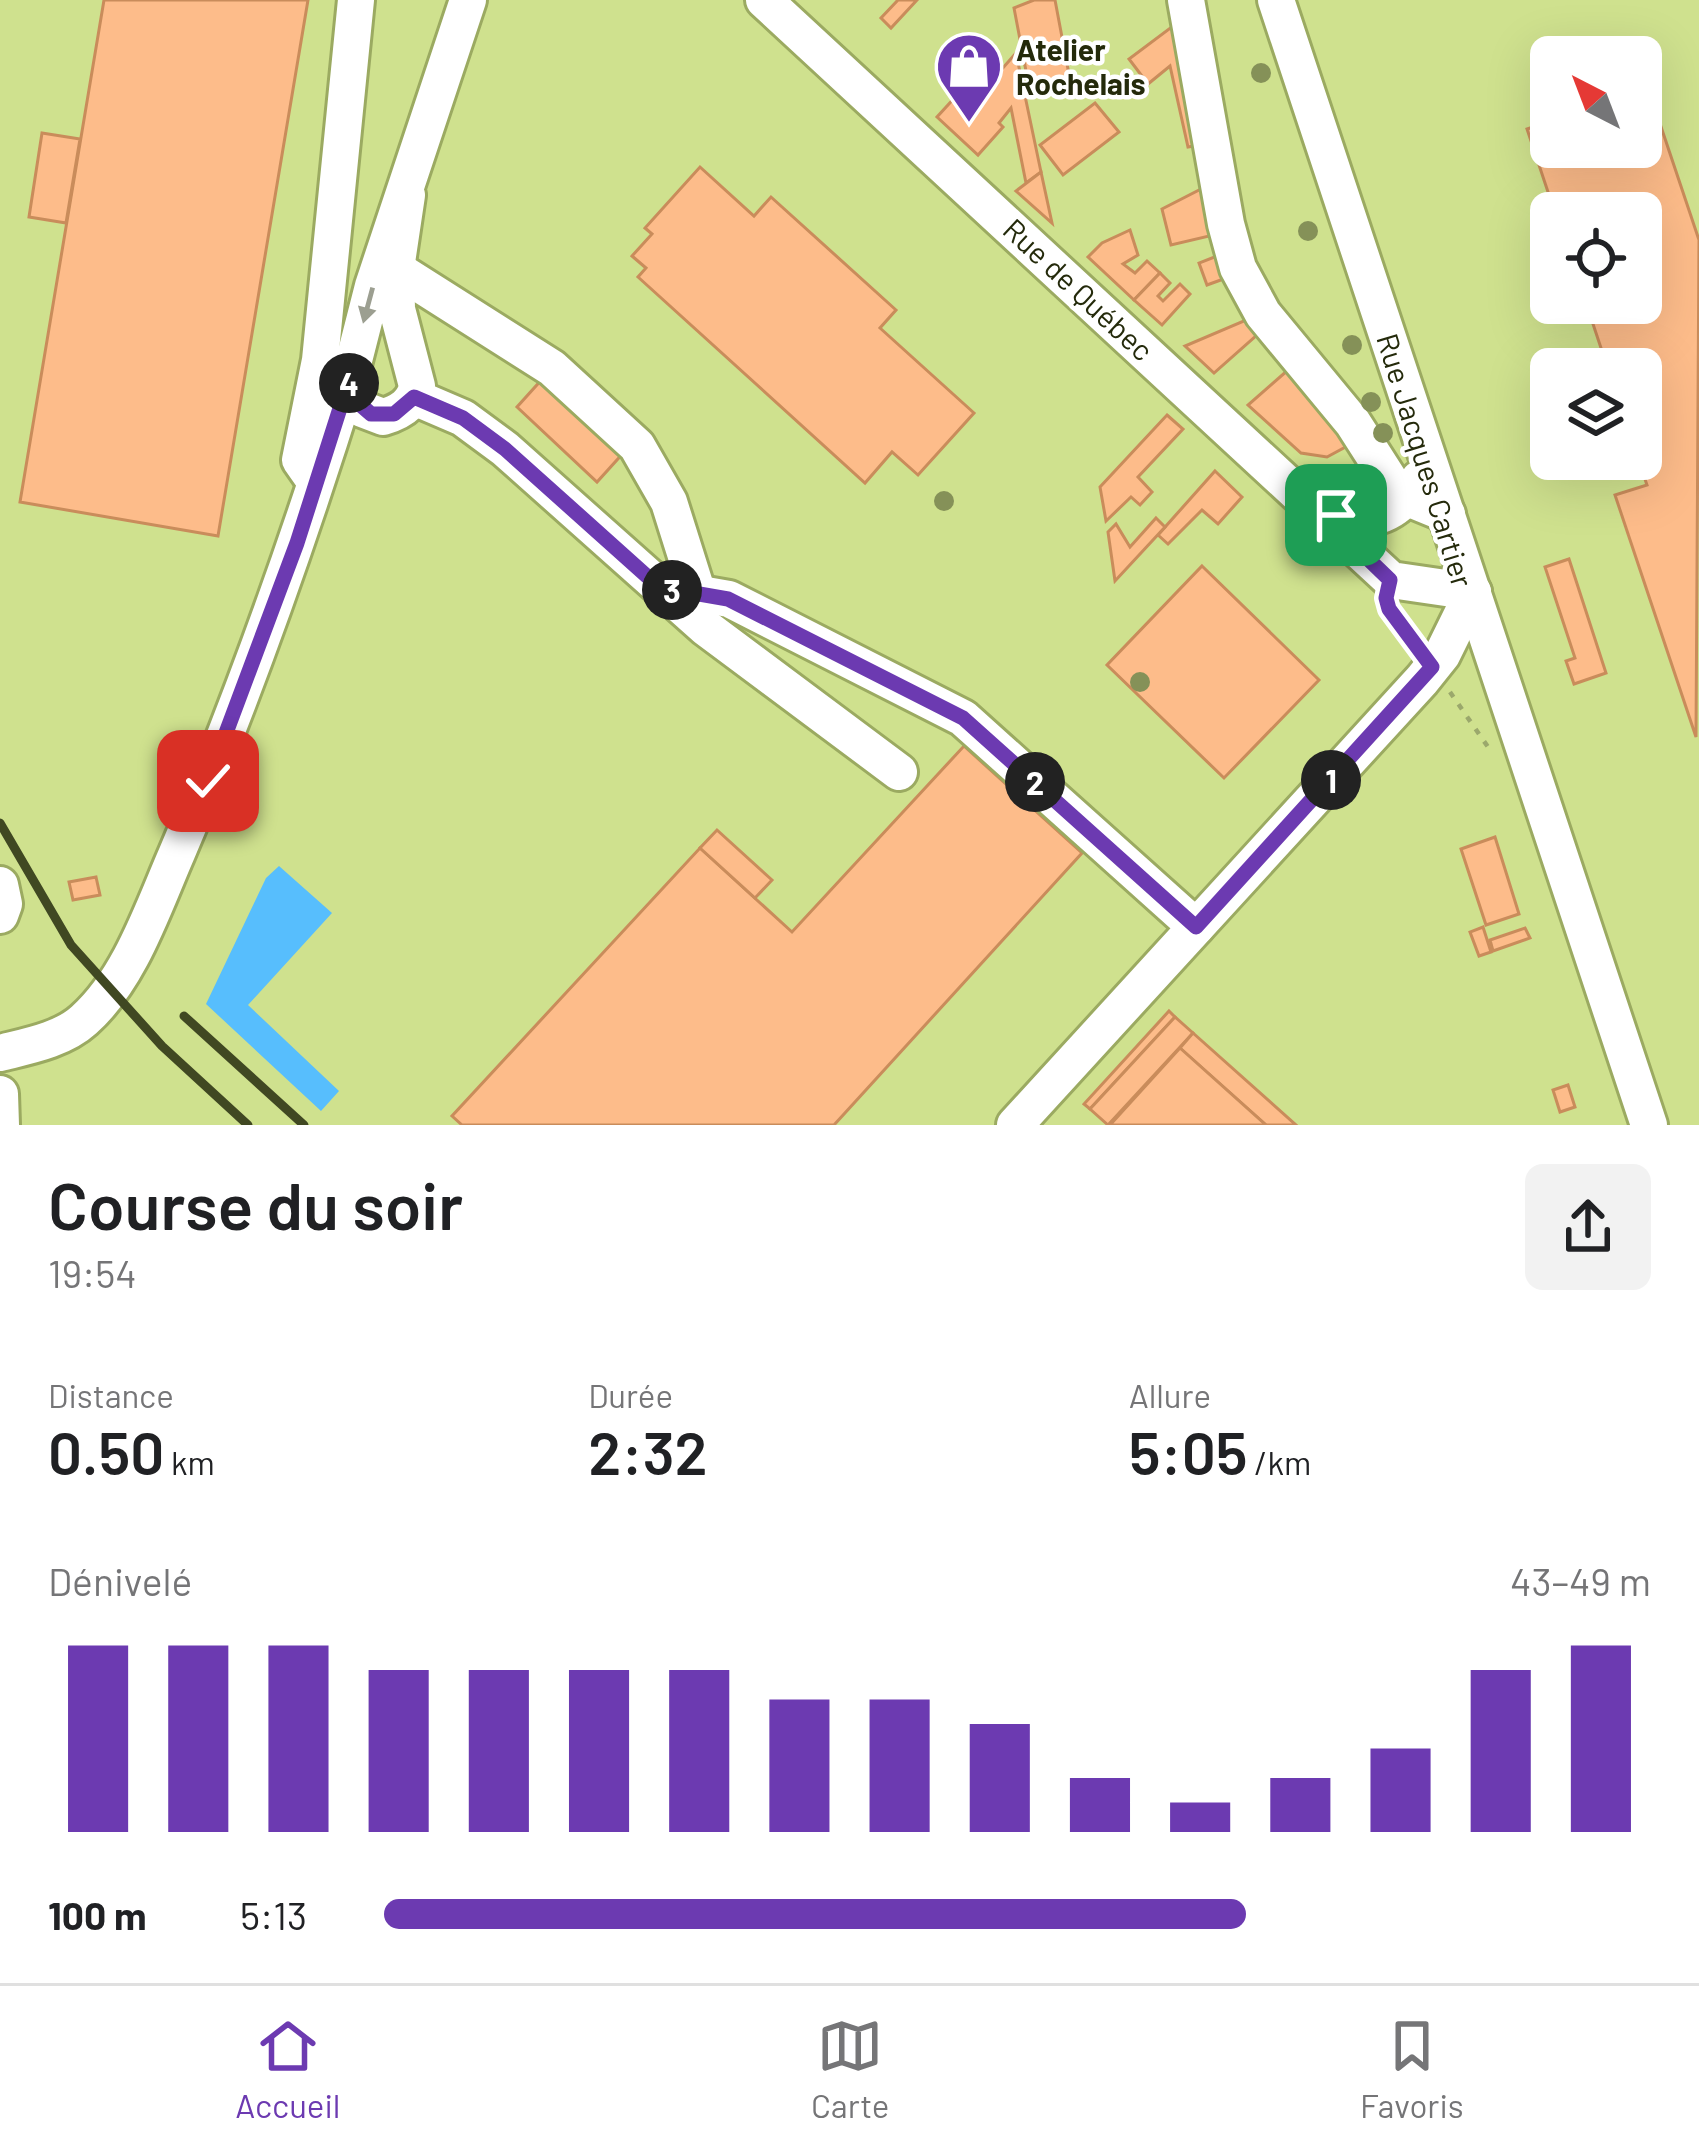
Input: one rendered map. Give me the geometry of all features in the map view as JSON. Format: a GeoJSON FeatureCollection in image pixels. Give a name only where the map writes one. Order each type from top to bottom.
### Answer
{"type":"FeatureCollection","features":[{"type":"Feature","properties":{"kind":"street"},"geometry":{"type":"LineString","coordinates":[[316,484],[300,460],[320,360],[356,0]]}},
{"type":"Feature","properties":{"kind":"street"},"geometry":{"type":"LineString","coordinates":[[422,137],[442,0]]}},
{"type":"Feature","properties":{"kind":"street"},"geometry":{"type":"LineString","coordinates":[[0,1053],[47,1041],[83,1021],[109,991],[143,930],[208,781],[316,484],[373,286],[468,0]]}},
{"type":"Feature","properties":{"kind":"street","name":"Rue de Québec"},"geometry":{"type":"LineString","coordinates":[[764,0],[1390,580]]}},
{"type":"Feature","properties":{"kind":"street"},"geometry":{"type":"LineString","coordinates":[[1186,0],[1238,268],[1263,314],[1353,423],[1392,484],[1408,498],[1447,514]]}},
{"type":"Feature","properties":{"kind":"street","name":"Rue Jacques Cartier"},"geometry":{"type":"LineString","coordinates":[[1015,1125],[1432,667],[1461,622],[1473,592],[1276,0]]}},
{"type":"Feature","properties":{"kind":"street"},"geometry":{"type":"LineString","coordinates":[[349,380],[356,401],[371,414],[394,414],[414,397],[416,386],[397,309],[396,269],[407,195]]}},
{"type":"Feature","properties":{"kind":"street"},"geometry":{"type":"LineString","coordinates":[[396,269],[552,368],[637,446],[669,502],[698,594]]}},
{"type":"Feature","properties":{"kind":"street"},"geometry":{"type":"LineString","coordinates":[[414,397],[463,418],[505,449],[706,628],[899,772]]}},
{"type":"Feature","properties":{"kind":"street"},"geometry":{"type":"LineString","coordinates":[[1303,496],[1336,515],[1373,520],[1408,498],[1426,455]]}},
{"type":"Feature","properties":{"kind":"street"},"geometry":{"type":"LineString","coordinates":[[1390,580],[1473,592],[1649,1125]]}},
{"type":"Feature","properties":{"kind":"street"},"geometry":{"type":"LineString","coordinates":[[659,587],[728,599],[963,718],[1196,927]]}},
{"type":"Feature","properties":{"kind":"street"},"geometry":{"type":"LineString","coordinates":[[0,885],[4,904],[0,915]]}},
{"type":"Feature","properties":{"kind":"street"},"geometry":{"type":"LineString","coordinates":[[0,1094],[2,1125]]}},
{"type":"Feature","properties":{"kind":"path"},"geometry":{"type":"LineString","coordinates":[[1390,580],[1389,609],[1489,748]]}},
{"type":"Feature","properties":{"kind":"shaded area"},"geometry":{"type":"Polygon","coordinates":[[[0,0],[1699,0],[1699,1125],[0,1125],[0,0]]]}},
{"type":"Feature","properties":{"kind":"water"},"geometry":{"type":"Polygon","coordinates":[[[279,866],[332,913],[248,1005],[339,1091],[321,1111],[206,1004],[266,878],[279,866]]]}},
{"type":"Feature","properties":{"kind":"building"},"geometry":{"type":"Polygon","coordinates":[[[104,0],[308,0],[218,536],[20,502],[104,0]]]}},
{"type":"Feature","properties":{"kind":"building"},"geometry":{"type":"Polygon","coordinates":[[[898,0],[917,0],[891,28],[881,18],[898,0]]]}},
{"type":"Feature","properties":{"kind":"building"},"geometry":{"type":"Polygon","coordinates":[[[1034,0],[1055,0],[1071,85],[1030,92],[1014,8],[1034,0]]]}},
{"type":"Feature","properties":{"kind":"building"},"geometry":{"type":"Polygon","coordinates":[[[1173,26],[1200,145],[1188,147],[1170,66],[1148,84],[1129,59],[1173,26]]]}},
{"type":"Feature","properties":{"kind":"building"},"geometry":{"type":"Polygon","coordinates":[[[1016,53],[1041,172],[1026,183],[1011,108],[999,123],[1003,127],[978,155],[937,117],[990,59],[1002,69],[1016,53]]]}},
{"type":"Feature","properties":{"kind":"building"},"geometry":{"type":"Polygon","coordinates":[[[1095,103],[1119,132],[1063,175],[1040,145],[1095,103]]]}},
{"type":"Feature","properties":{"kind":"building"},"geometry":{"type":"Polygon","coordinates":[[[1662,130],[1699,240],[1696,737],[1615,495],[1647,485],[1645,480],[1662,480],[1662,348],[1601,348],[1593,324],[1662,324],[1662,192],[1548,192],[1540,168],[1662,168],[1662,130]]]}},
{"type":"Feature","properties":{"kind":"building"},"geometry":{"type":"Polygon","coordinates":[[[42,133],[80,139],[66,223],[29,217],[42,133]]]}},
{"type":"Feature","properties":{"kind":"building"},"geometry":{"type":"Polygon","coordinates":[[[700,167],[754,216],[771,197],[896,310],[880,328],[974,413],[918,475],[892,452],[865,483],[638,277],[646,268],[632,256],[652,234],[645,228],[700,167]]]}},
{"type":"Feature","properties":{"kind":"building"},"geometry":{"type":"Polygon","coordinates":[[[1041,172],[1052,223],[1016,191],[1041,172]]]}},
{"type":"Feature","properties":{"kind":"building"},"geometry":{"type":"Polygon","coordinates":[[[1207,186],[1218,234],[1171,245],[1162,209],[1207,186]]]}},
{"type":"Feature","properties":{"kind":"building"},"geometry":{"type":"Polygon","coordinates":[[[1130,230],[1138,255],[1123,264],[1135,273],[1147,261],[1160,273],[1134,300],[1088,257],[1102,243],[1130,230]]]}},
{"type":"Feature","properties":{"kind":"building"},"geometry":{"type":"Polygon","coordinates":[[[1222,254],[1229,277],[1207,285],[1199,263],[1222,254]]]}},
{"type":"Feature","properties":{"kind":"building"},"geometry":{"type":"Polygon","coordinates":[[[1160,273],[1170,283],[1158,296],[1163,301],[1180,284],[1190,294],[1162,325],[1134,300],[1160,273]]]}},
{"type":"Feature","properties":{"kind":"building"},"geometry":{"type":"Polygon","coordinates":[[[1246,320],[1258,334],[1214,373],[1185,346],[1246,320]]]}},
{"type":"Feature","properties":{"kind":"building"},"geometry":{"type":"Polygon","coordinates":[[[1288,370],[1351,444],[1327,457],[1301,453],[1248,405],[1288,370]]]}},
{"type":"Feature","properties":{"kind":"building"},"geometry":{"type":"Polygon","coordinates":[[[545,376],[625,451],[597,482],[517,407],[545,376]]]}},
{"type":"Feature","properties":{"kind":"building"},"geometry":{"type":"Polygon","coordinates":[[[1167,415],[1183,429],[1138,477],[1152,492],[1140,505],[1131,497],[1106,521],[1100,487],[1167,415]]]}},
{"type":"Feature","properties":{"kind":"building"},"geometry":{"type":"Polygon","coordinates":[[[1215,471],[1242,497],[1218,524],[1202,510],[1168,544],[1158,535],[1215,471]]]}},
{"type":"Feature","properties":{"kind":"building"},"geometry":{"type":"Polygon","coordinates":[[[1156,518],[1165,527],[1115,581],[1108,532],[1116,524],[1130,547],[1156,518]]]}},
{"type":"Feature","properties":{"kind":"building"},"geometry":{"type":"Polygon","coordinates":[[[1569,559],[1606,673],[1574,684],[1566,661],[1575,658],[1545,567],[1569,559]]]}},
{"type":"Feature","properties":{"kind":"building"},"geometry":{"type":"Polygon","coordinates":[[[1202,566],[1319,680],[1224,778],[1107,665],[1202,566]]]}},
{"type":"Feature","properties":{"kind":"building"},"geometry":{"type":"Polygon","coordinates":[[[964,746],[1082,853],[834,1125],[462,1125],[452,1116],[700,848],[792,932],[964,746]]]}},
{"type":"Feature","properties":{"kind":"building"},"geometry":{"type":"Polygon","coordinates":[[[717,830],[772,880],[755,898],[700,848],[717,830]]]}},
{"type":"Feature","properties":{"kind":"building"},"geometry":{"type":"Polygon","coordinates":[[[1495,837],[1519,914],[1486,925],[1461,849],[1495,837]]]}},
{"type":"Feature","properties":{"kind":"building"},"geometry":{"type":"Polygon","coordinates":[[[96,877],[100,895],[73,900],[69,882],[96,877]]]}},
{"type":"Feature","properties":{"kind":"building"},"geometry":{"type":"Polygon","coordinates":[[[1483,927],[1491,952],[1479,956],[1470,932],[1483,927]]]}},
{"type":"Feature","properties":{"kind":"building"},"geometry":{"type":"Polygon","coordinates":[[[1525,928],[1530,938],[1493,951],[1490,940],[1525,928]]]}},
{"type":"Feature","properties":{"kind":"building"},"geometry":{"type":"Polygon","coordinates":[[[1169,1011],[1175,1017],[1090,1109],[1084,1104],[1169,1011]]]}},
{"type":"Feature","properties":{"kind":"building"},"geometry":{"type":"Polygon","coordinates":[[[1175,1017],[1193,1033],[1108,1125],[1090,1109],[1175,1017]]]}},
{"type":"Feature","properties":{"kind":"building"},"geometry":{"type":"Polygon","coordinates":[[[1193,1033],[1296,1125],[1266,1125],[1180,1048],[1193,1033]]]}},
{"type":"Feature","properties":{"kind":"building"},"geometry":{"type":"Polygon","coordinates":[[[1180,1048],[1266,1125],[1110,1125],[1180,1048]]]}},
{"type":"Feature","properties":{"kind":"building"},"geometry":{"type":"Polygon","coordinates":[[[1568,1085],[1575,1107],[1560,1112],[1553,1090],[1568,1085]]]}},
{"type":"Feature","properties":{"kind":"railway"},"geometry":{"type":"LineString","coordinates":[[0,823],[71,945],[162,1046],[248,1125]]}},
{"type":"Feature","properties":{"kind":"railway"},"geometry":{"type":"LineString","coordinates":[[184,1016],[304,1125]]}},
{"type":"Feature","properties":{"kind":"place","name":"Atelier Rochelais"},"geometry":{"type":"Point","coordinates":[969,125]}},
{"type":"Feature","properties":{"kind":"route"},"geometry":{"type":"LineString","coordinates":[[208,781],[297,543],[349,380],[356,401],[371,414],[394,414],[414,397],[463,418],[505,449],[659,587],[728,599],[963,718],[1196,927],[1432,667],[1389,609],[1390,580],[1303,496],[1336,515]]}}]}
